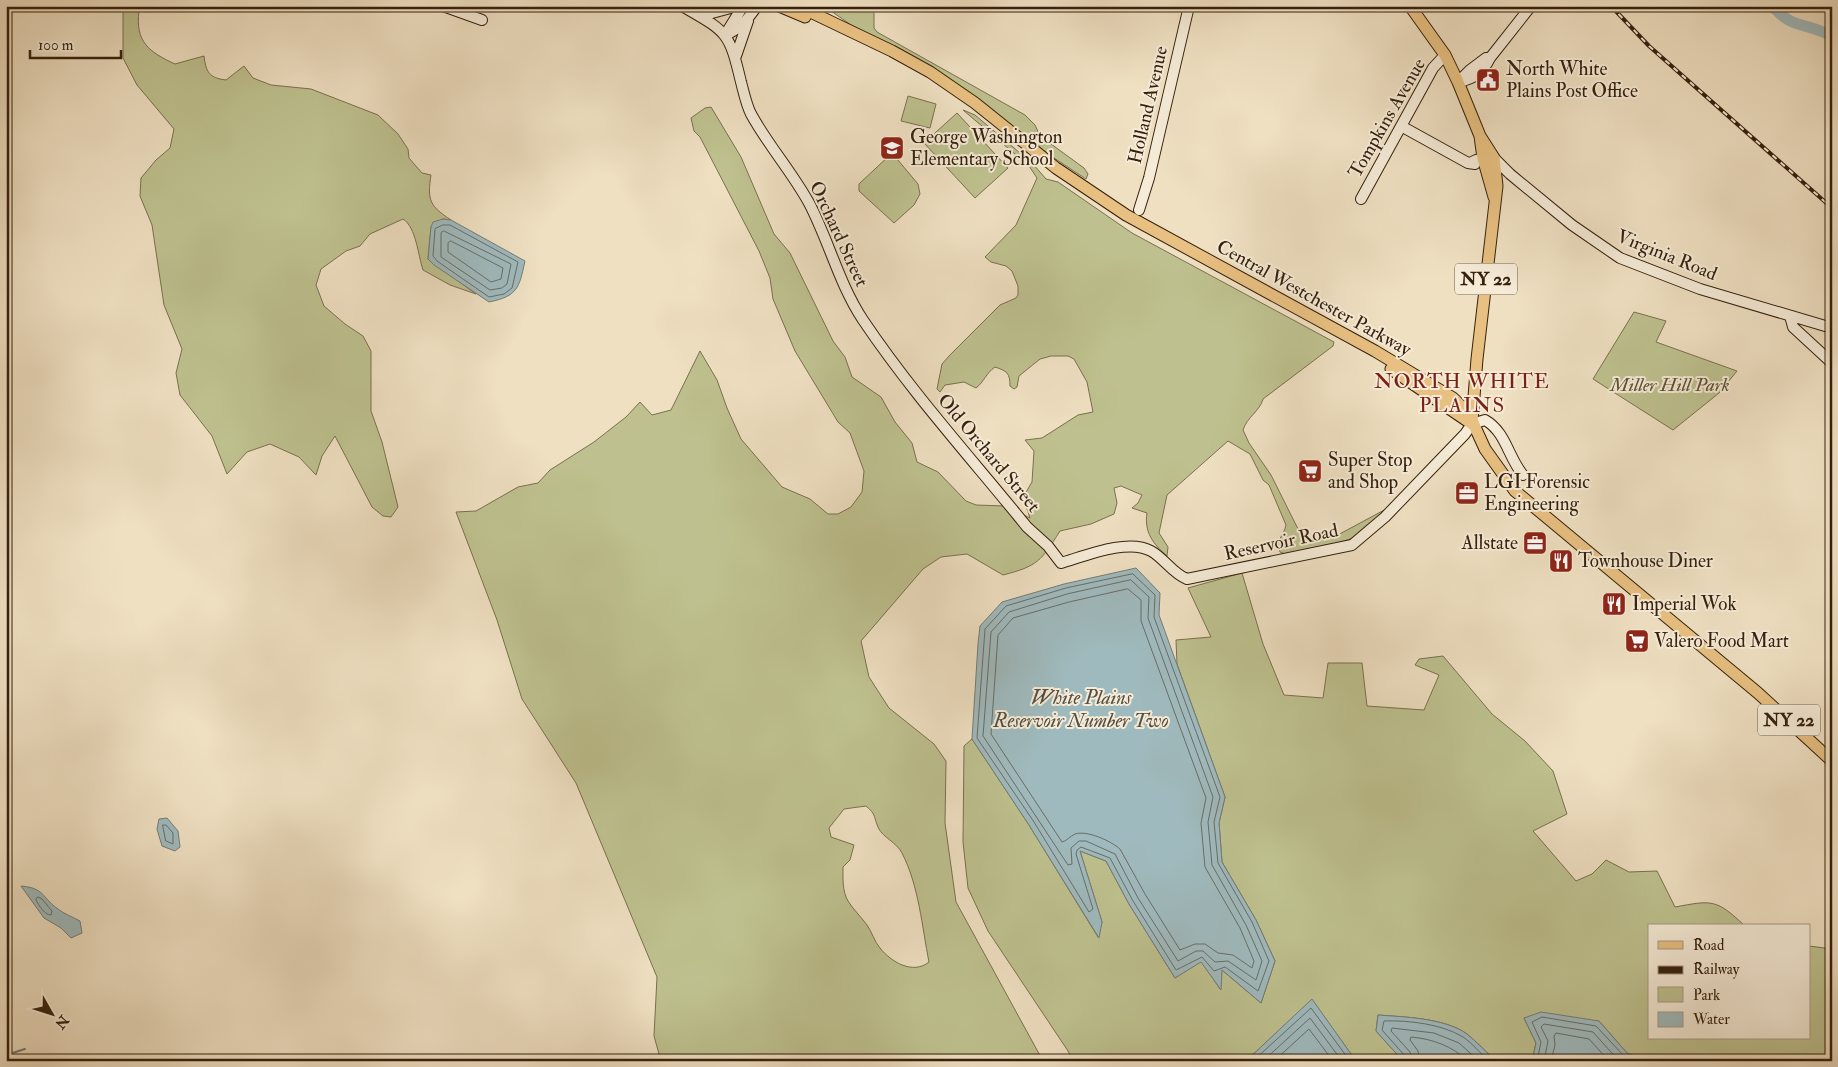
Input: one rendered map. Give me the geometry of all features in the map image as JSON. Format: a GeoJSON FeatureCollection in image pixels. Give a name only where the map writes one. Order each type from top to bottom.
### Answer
{"type":"FeatureCollection","features":[{"type":"Feature","properties":{"kind":"main road","name":"Central Westchester Parkway"},"geometry":{"type":"LineString","coordinates":[[780,6],[905,66],[965,104],[1058,178],[1111,214],[1350,344],[1441,401],[1464,420],[1472,424]]}},
{"type":"Feature","properties":{"kind":"main road","name":"Central Westchester Parkway"},"geometry":{"type":"LineString","coordinates":[[798,6],[901,56],[948,84],[1064,173],[1126,215],[1375,350],[1461,404],[1469,414],[1472,424]]}},
{"type":"Feature","properties":{"kind":"main road"},"geometry":{"type":"LineString","coordinates":[[811,6],[849,30]]}},
{"type":"Feature","properties":{"kind":"main road","name":"NY 22"},"geometry":{"type":"LineString","coordinates":[[1410,6],[1444,55],[1458,82],[1498,186],[1476,364],[1472,424],[1497,468],[1515,491],[1758,693],[1832,761]]}},
{"type":"Feature","properties":{"kind":"street"},"geometry":{"type":"LineString","coordinates":[[443,6],[482,20]]}},
{"type":"Feature","properties":{"kind":"street"},"geometry":{"type":"LineString","coordinates":[[682,6],[714,25],[725,35]]}},
{"type":"Feature","properties":{"kind":"street"},"geometry":{"type":"LineString","coordinates":[[693,12],[712,13],[738,6]]}},
{"type":"Feature","properties":{"kind":"street"},"geometry":{"type":"LineString","coordinates":[[725,35],[744,6]]}},
{"type":"Feature","properties":{"kind":"street"},"geometry":{"type":"LineString","coordinates":[[725,35],[736,31],[757,6]]}},
{"type":"Feature","properties":{"kind":"street","name":"Holland Avenue"},"geometry":{"type":"LineString","coordinates":[[1139,210],[1149,178],[1189,6]]}},
{"type":"Feature","properties":{"kind":"street"},"geometry":{"type":"LineString","coordinates":[[1458,82],[1472,80],[1486,66],[1490,58],[1531,6]]}},
{"type":"Feature","properties":{"kind":"street"},"geometry":{"type":"LineString","coordinates":[[736,56],[748,19]]}},
{"type":"Feature","properties":{"kind":"street","name":"Orchard Street"},"geometry":{"type":"LineString","coordinates":[[725,35],[736,56],[748,108],[760,131],[810,205],[846,293],[893,362]]}},
{"type":"Feature","properties":{"kind":"street","name":"Tompkins Avenue"},"geometry":{"type":"LineString","coordinates":[[1361,199],[1433,68],[1444,55]]}},
{"type":"Feature","properties":{"kind":"street","name":"Virginia Road"},"geometry":{"type":"LineString","coordinates":[[1401,126],[1469,163],[1476,170],[1489,166],[1510,174],[1591,240],[1620,258],[1700,289],[1832,328]]}},
{"type":"Feature","properties":{"kind":"street"},"geometry":{"type":"LineString","coordinates":[[1469,163],[1489,166]]}},
{"type":"Feature","properties":{"kind":"street"},"geometry":{"type":"LineString","coordinates":[[1790,316],[1793,327],[1832,363]]}},
{"type":"Feature","properties":{"kind":"street","name":"Old Orchard Street"},"geometry":{"type":"LineString","coordinates":[[893,362],[1028,528],[1048,546],[1061,562]]}},
{"type":"Feature","properties":{"kind":"street"},"geometry":{"type":"LineString","coordinates":[[1472,424],[1485,420],[1491,424],[1506,443],[1512,460],[1523,475]]}},
{"type":"Feature","properties":{"kind":"street","name":"Reservoir Road"},"geometry":{"type":"LineString","coordinates":[[1061,562],[1123,546],[1138,546],[1150,550],[1187,579],[1352,545],[1385,517],[1465,434],[1472,424]]}},
{"type":"Feature","properties":{"kind":"green space"},"geometry":{"type":"Polygon","coordinates":[[[123,6],[145,6],[139,11],[139,31],[142,38],[151,50],[175,64],[204,56],[209,73],[216,78],[226,80],[244,66],[253,78],[271,85],[311,89],[378,115],[398,134],[408,149],[409,158],[422,173],[431,175],[429,191],[432,202],[438,211],[451,220],[443,219],[431,227],[428,259],[476,294],[450,285],[423,270],[414,235],[403,219],[370,234],[360,246],[346,251],[321,269],[316,285],[324,306],[363,336],[371,351],[371,411],[382,442],[398,507],[391,517],[383,516],[372,507],[335,436],[322,456],[316,475],[299,457],[270,444],[247,452],[227,474],[212,436],[180,395],[176,373],[182,349],[164,305],[152,225],[140,196],[141,178],[156,160],[170,148],[174,129],[137,85],[123,58],[123,6]]]}},
{"type":"Feature","properties":{"kind":"green space"},"geometry":{"type":"Polygon","coordinates":[[[824,6],[866,8],[872,6],[874,9],[874,28],[877,32],[1025,115],[1035,125],[1040,136],[1084,168],[1088,174],[1086,179],[1054,158],[951,81],[864,34],[824,6]]]}},
{"type":"Feature","properties":{"kind":"green space"},"geometry":{"type":"Polygon","coordinates":[[[908,96],[936,104],[930,128],[901,121],[908,96]]]}},
{"type":"Feature","properties":{"kind":"green space"},"geometry":{"type":"Polygon","coordinates":[[[711,107],[741,157],[774,234],[790,253],[833,341],[845,357],[852,377],[881,397],[895,422],[912,443],[917,462],[938,472],[966,501],[976,505],[1005,506],[1030,518],[1025,503],[1025,494],[1032,482],[1034,451],[1025,440],[1042,438],[1078,415],[1093,412],[1087,382],[1074,359],[1068,356],[1051,356],[1040,359],[1019,376],[1017,387],[1014,389],[1010,386],[1007,373],[995,367],[976,388],[964,382],[945,385],[940,392],[937,389],[942,364],[1000,305],[1016,298],[1018,295],[1018,286],[1012,271],[1006,266],[991,262],[985,257],[1016,225],[1037,178],[1029,166],[963,110],[975,115],[1033,164],[1046,179],[1058,182],[1132,233],[1334,342],[1333,346],[1263,399],[1247,421],[1243,430],[1249,443],[1271,475],[1297,527],[1306,538],[1315,541],[1334,537],[1388,508],[1355,537],[1323,549],[1285,554],[1280,552],[1279,541],[1286,525],[1269,485],[1263,480],[1250,454],[1228,441],[1167,495],[1159,533],[1168,547],[1167,556],[1148,532],[1147,513],[1132,508],[1138,503],[1142,495],[1121,486],[1114,488],[1117,503],[1114,514],[1091,524],[1060,531],[1043,556],[1024,569],[1003,575],[967,554],[941,557],[923,569],[861,641],[869,677],[889,708],[934,744],[946,761],[945,823],[956,902],[1043,1061],[661,1061],[654,1036],[657,977],[576,783],[522,699],[497,620],[456,512],[476,511],[518,487],[538,483],[550,470],[594,442],[626,417],[640,402],[652,415],[671,410],[700,351],[717,380],[741,439],[782,487],[810,499],[828,514],[838,514],[851,507],[862,492],[864,471],[850,433],[838,422],[795,351],[773,299],[770,278],[759,251],[700,137],[694,131],[691,118],[705,108],[711,107]],[[866,806],[844,809],[829,828],[831,837],[854,845],[850,860],[843,867],[843,884],[846,897],[867,925],[878,945],[890,958],[909,967],[923,966],[929,962],[919,907],[908,866],[897,846],[881,832],[866,806]]]}},
{"type":"Feature","properties":{"kind":"green space"},"geometry":{"type":"Polygon","coordinates":[[[957,113],[1008,168],[975,198],[924,143],[957,113]]]}},
{"type":"Feature","properties":{"kind":"green space"},"geometry":{"type":"Polygon","coordinates":[[[892,153],[918,184],[920,194],[914,205],[894,223],[859,191],[859,184],[892,153]]]}},
{"type":"Feature","properties":{"kind":"green space","name":"Miller Hill Park"},"geometry":{"type":"Polygon","coordinates":[[[1634,312],[1666,321],[1656,342],[1737,371],[1719,393],[1673,430],[1593,379],[1634,312]]]}},
{"type":"Feature","properties":{"kind":"green space"},"geometry":{"type":"Polygon","coordinates":[[[1242,573],[1263,644],[1284,695],[1323,698],[1328,663],[1362,663],[1367,706],[1424,710],[1439,675],[1415,665],[1419,659],[1443,656],[1492,714],[1525,741],[1553,771],[1567,814],[1533,831],[1576,881],[1592,874],[1606,860],[1629,872],[1657,871],[1675,907],[1698,903],[1713,904],[1720,906],[1743,924],[1648,924],[1648,1040],[1810,1040],[1810,946],[1832,949],[1832,1061],[1644,1061],[1627,1053],[1599,1021],[1524,1018],[1536,1043],[1532,1061],[1496,1061],[1467,1034],[1458,1029],[1436,1021],[1378,1015],[1376,1031],[1403,1061],[1356,1061],[1312,1000],[1246,1061],[1073,1061],[988,931],[968,888],[963,842],[964,746],[972,739],[1029,825],[1098,937],[1102,922],[1080,851],[1106,861],[1129,904],[1175,978],[1201,961],[1220,989],[1222,970],[1261,1003],[1275,961],[1256,920],[1222,862],[1219,823],[1225,797],[1177,664],[1176,640],[1211,637],[1188,588],[1242,573]]]}},
{"type":"Feature","properties":{"kind":"water"},"geometry":{"type":"Polygon","coordinates":[[[443,219],[451,220],[525,261],[519,284],[512,294],[489,302],[428,259],[431,227],[433,222],[443,219]]]}},
{"type":"Feature","properties":{"kind":"water","name":"White Plains Reservoir Number Two"},"geometry":{"type":"Polygon","coordinates":[[[1136,568],[1160,593],[1159,615],[1225,797],[1219,823],[1222,862],[1256,920],[1275,961],[1261,1003],[1222,970],[1221,990],[1201,962],[1175,978],[1129,904],[1106,861],[1080,851],[1102,922],[1099,938],[1029,825],[972,739],[980,626],[1002,602],[1064,584],[1136,568]]]}},
{"type":"Feature","properties":{"kind":"water"},"geometry":{"type":"Polygon","coordinates":[[[167,818],[178,831],[180,847],[175,851],[162,846],[157,829],[159,819],[167,818]]]}},
{"type":"Feature","properties":{"kind":"water"},"geometry":{"type":"Polygon","coordinates":[[[21,886],[39,891],[60,911],[80,921],[82,933],[71,938],[61,928],[44,918],[21,886]]]}},
{"type":"Feature","properties":{"kind":"water"},"geometry":{"type":"Polygon","coordinates":[[[1312,999],[1356,1061],[1246,1061],[1312,999]]]}},
{"type":"Feature","properties":{"kind":"water"},"geometry":{"type":"Polygon","coordinates":[[[1541,1012],[1599,1021],[1627,1053],[1644,1061],[1532,1061],[1536,1043],[1524,1018],[1541,1012]]]}},
{"type":"Feature","properties":{"kind":"water"},"geometry":{"type":"Polygon","coordinates":[[[1378,1015],[1436,1021],[1458,1029],[1467,1034],[1496,1061],[1403,1061],[1376,1031],[1378,1015]]]}},
{"type":"Feature","properties":{"kind":"waterway"},"geometry":{"type":"LineString","coordinates":[[1772,6],[1790,21],[1820,30],[1832,37]]}},
{"type":"Feature","properties":{"kind":"waterway"},"geometry":{"type":"LineString","coordinates":[[6,1055],[25,1049]]}},
{"type":"Feature","properties":{"kind":"railway"},"geometry":{"type":"LineString","coordinates":[[1611,6],[1649,46],[1832,208]]}},
{"type":"Feature","properties":{"kind":"place","name":"North White Plains Post Office"},"geometry":{"type":"Point","coordinates":[1488,80]}},
{"type":"Feature","properties":{"kind":"place","name":"George Washington Elementary School"},"geometry":{"type":"Point","coordinates":[892,148]}},
{"type":"Feature","properties":{"kind":"place","name":"Super Stop and Shop"},"geometry":{"type":"Point","coordinates":[1310,471]}},
{"type":"Feature","properties":{"kind":"place","name":"LGI Forensic Engineering"},"geometry":{"type":"Point","coordinates":[1467,493]}},
{"type":"Feature","properties":{"kind":"place","name":"Allstate"},"geometry":{"type":"Point","coordinates":[1535,543]}},
{"type":"Feature","properties":{"kind":"place","name":"Townhouse Diner"},"geometry":{"type":"Point","coordinates":[1561,561]}},
{"type":"Feature","properties":{"kind":"place","name":"Imperial Wok"},"geometry":{"type":"Point","coordinates":[1614,604]}},
{"type":"Feature","properties":{"kind":"place","name":"Valero Food Mart"},"geometry":{"type":"Point","coordinates":[1637,641]}},
{"type":"Feature","properties":{"kind":"district","name":"NORTH WHITE PLAINS"},"geometry":{"type":"Point","coordinates":[1462,393]}}]}
